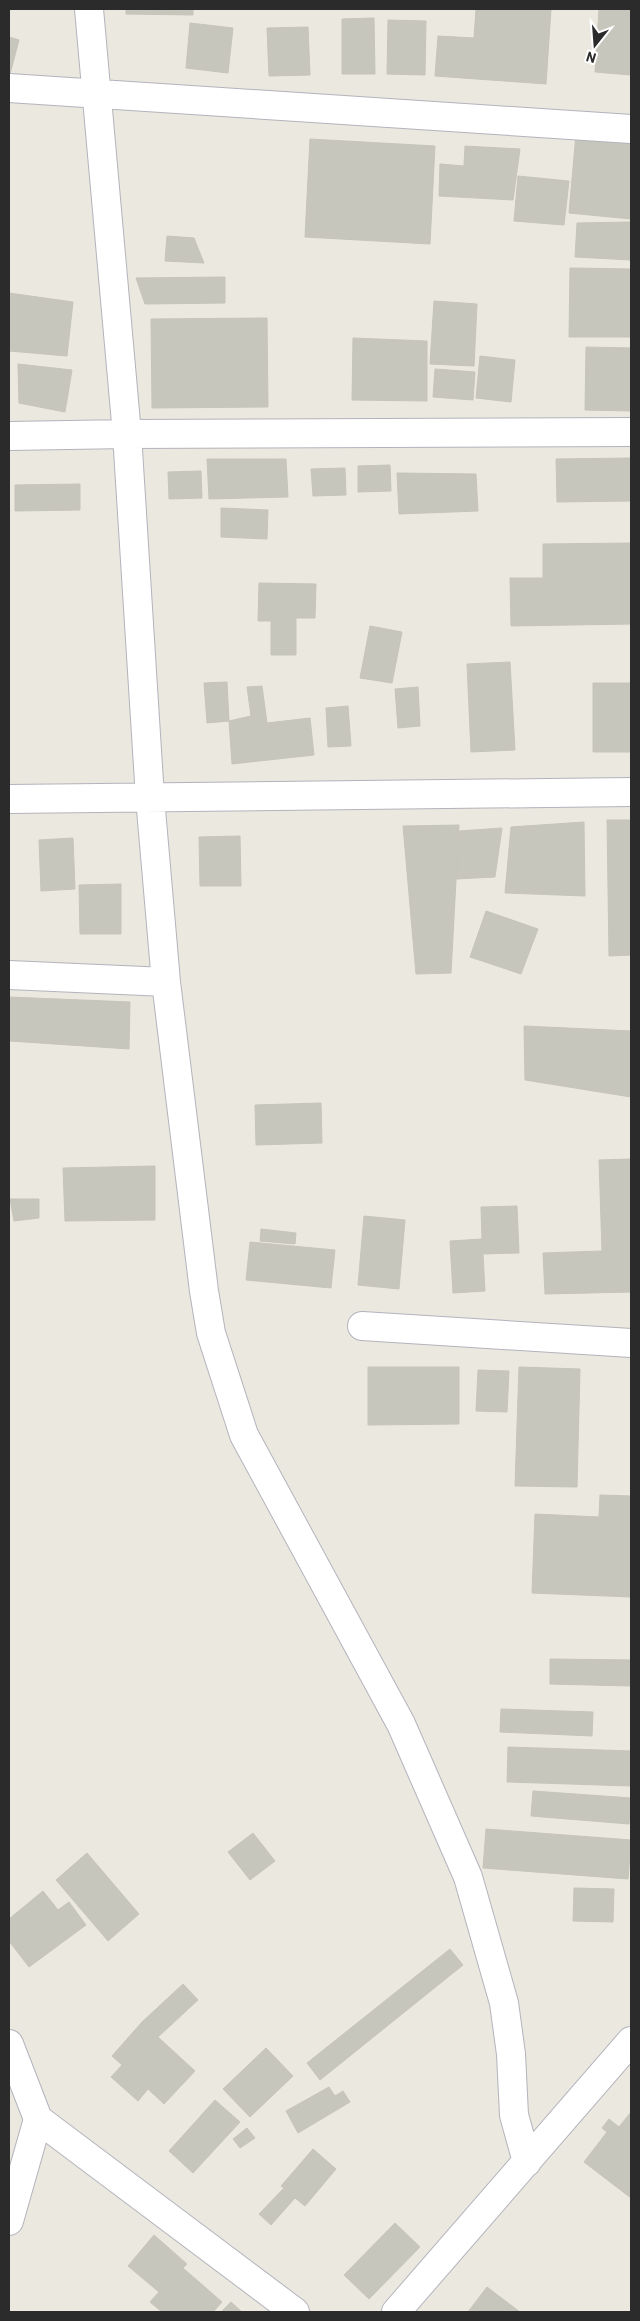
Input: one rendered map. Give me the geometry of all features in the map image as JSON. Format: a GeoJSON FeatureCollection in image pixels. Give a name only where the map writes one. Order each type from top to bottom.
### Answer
{"type":"FeatureCollection","features":[{"type":"Feature","properties":{"kind":"street"},"geometry":{"type":"LineString","coordinates":[[89,9],[128,434],[150,798],[166,982],[204,1291],[211,1333],[244,1435],[401,1724],[468,1877],[504,2003],[511,2054],[514,2114],[526,2162]]}},
{"type":"Feature","properties":{"kind":"street"},"geometry":{"type":"LineString","coordinates":[[9,88],[631,130]]}},
{"type":"Feature","properties":{"kind":"street"},"geometry":{"type":"LineString","coordinates":[[9,436],[631,432]]}},
{"type":"Feature","properties":{"kind":"street"},"geometry":{"type":"LineString","coordinates":[[9,800],[631,792]]}},
{"type":"Feature","properties":{"kind":"street"},"geometry":{"type":"LineString","coordinates":[[9,975],[166,982]]}},
{"type":"Feature","properties":{"kind":"street"},"geometry":{"type":"LineString","coordinates":[[362,1326],[631,1343]]}},
{"type":"Feature","properties":{"kind":"street"},"geometry":{"type":"LineString","coordinates":[[396,2312],[631,2040]]}},
{"type":"Feature","properties":{"kind":"street"},"geometry":{"type":"LineString","coordinates":[[9,2044],[38,2119],[295,2312]]}},
{"type":"Feature","properties":{"kind":"street"},"geometry":{"type":"LineString","coordinates":[[10,2217],[38,2119]]}},
{"type":"Feature","properties":{"kind":"building"},"geometry":{"type":"Polygon","coordinates":[[[126,9],[193,9],[193,15],[126,14],[126,9]]]}},
{"type":"Feature","properties":{"kind":"building"},"geometry":{"type":"Polygon","coordinates":[[[476,9],[551,9],[546,84],[435,76],[438,36],[474,38],[476,9]]]}},
{"type":"Feature","properties":{"kind":"building"},"geometry":{"type":"Polygon","coordinates":[[[599,9],[631,9],[631,75],[595,72],[599,9]]]}},
{"type":"Feature","properties":{"kind":"building"},"geometry":{"type":"Polygon","coordinates":[[[374,18],[375,74],[342,74],[342,19],[374,18]]]}},
{"type":"Feature","properties":{"kind":"building"},"geometry":{"type":"Polygon","coordinates":[[[388,20],[426,21],[425,75],[387,74],[388,20]]]}},
{"type":"Feature","properties":{"kind":"building"},"geometry":{"type":"Polygon","coordinates":[[[190,23],[233,28],[228,73],[186,68],[190,23]]]}},
{"type":"Feature","properties":{"kind":"building"},"geometry":{"type":"Polygon","coordinates":[[[308,27],[310,75],[269,76],[267,28],[308,27]]]}},
{"type":"Feature","properties":{"kind":"building"},"geometry":{"type":"Polygon","coordinates":[[[9,37],[19,40],[9,78],[9,37]]]}},
{"type":"Feature","properties":{"kind":"building"},"geometry":{"type":"Polygon","coordinates":[[[576,134],[631,139],[631,219],[569,213],[576,134]]]}},
{"type":"Feature","properties":{"kind":"building"},"geometry":{"type":"Polygon","coordinates":[[[310,139],[435,146],[430,244],[305,237],[310,139]]]}},
{"type":"Feature","properties":{"kind":"building"},"geometry":{"type":"Polygon","coordinates":[[[465,146],[520,149],[513,200],[439,196],[440,164],[464,166],[465,146]]]}},
{"type":"Feature","properties":{"kind":"building"},"geometry":{"type":"Polygon","coordinates":[[[518,176],[569,181],[564,225],[514,221],[518,176]]]}},
{"type":"Feature","properties":{"kind":"building"},"geometry":{"type":"Polygon","coordinates":[[[631,222],[631,260],[575,257],[577,223],[631,222]]]}},
{"type":"Feature","properties":{"kind":"building"},"geometry":{"type":"Polygon","coordinates":[[[167,236],[194,238],[204,263],[165,261],[167,236]]]}},
{"type":"Feature","properties":{"kind":"building"},"geometry":{"type":"Polygon","coordinates":[[[570,268],[631,269],[631,337],[569,337],[570,268]]]}},
{"type":"Feature","properties":{"kind":"building"},"geometry":{"type":"Polygon","coordinates":[[[225,277],[225,303],[145,304],[136,278],[225,277]]]}},
{"type":"Feature","properties":{"kind":"building"},"geometry":{"type":"Polygon","coordinates":[[[9,293],[73,302],[67,356],[9,351],[9,293]]]}},
{"type":"Feature","properties":{"kind":"building"},"geometry":{"type":"Polygon","coordinates":[[[434,301],[477,304],[474,366],[430,364],[434,301]]]}},
{"type":"Feature","properties":{"kind":"building"},"geometry":{"type":"Polygon","coordinates":[[[267,318],[268,407],[152,408],[151,319],[267,318]]]}},
{"type":"Feature","properties":{"kind":"building"},"geometry":{"type":"Polygon","coordinates":[[[353,338],[427,341],[427,401],[352,400],[353,338]]]}},
{"type":"Feature","properties":{"kind":"building"},"geometry":{"type":"Polygon","coordinates":[[[586,347],[631,348],[631,411],[585,410],[586,347]]]}},
{"type":"Feature","properties":{"kind":"building"},"geometry":{"type":"Polygon","coordinates":[[[480,356],[515,360],[511,402],[476,398],[480,356]]]}},
{"type":"Feature","properties":{"kind":"building"},"geometry":{"type":"Polygon","coordinates":[[[18,364],[72,370],[65,412],[19,403],[18,364]]]}},
{"type":"Feature","properties":{"kind":"building"},"geometry":{"type":"Polygon","coordinates":[[[435,369],[475,372],[473,400],[433,397],[435,369]]]}},
{"type":"Feature","properties":{"kind":"building"},"geometry":{"type":"Polygon","coordinates":[[[631,458],[631,501],[557,502],[556,459],[631,458]]]}},
{"type":"Feature","properties":{"kind":"building"},"geometry":{"type":"Polygon","coordinates":[[[207,459],[286,459],[288,497],[209,499],[207,459]]]}},
{"type":"Feature","properties":{"kind":"building"},"geometry":{"type":"Polygon","coordinates":[[[390,465],[391,491],[358,492],[358,466],[390,465]]]}},
{"type":"Feature","properties":{"kind":"building"},"geometry":{"type":"Polygon","coordinates":[[[345,468],[346,495],[313,496],[311,469],[345,468]]]}},
{"type":"Feature","properties":{"kind":"building"},"geometry":{"type":"Polygon","coordinates":[[[201,471],[202,498],[169,499],[168,472],[201,471]]]}},
{"type":"Feature","properties":{"kind":"building"},"geometry":{"type":"Polygon","coordinates":[[[397,473],[476,474],[478,511],[399,514],[397,473]]]}},
{"type":"Feature","properties":{"kind":"building"},"geometry":{"type":"Polygon","coordinates":[[[80,484],[80,510],[15,511],[15,485],[80,484]]]}},
{"type":"Feature","properties":{"kind":"building"},"geometry":{"type":"Polygon","coordinates":[[[221,508],[268,510],[267,539],[221,537],[221,508]]]}},
{"type":"Feature","properties":{"kind":"building"},"geometry":{"type":"Polygon","coordinates":[[[631,543],[631,624],[511,626],[510,578],[543,578],[543,544],[631,543]]]}},
{"type":"Feature","properties":{"kind":"building"},"geometry":{"type":"Polygon","coordinates":[[[259,583],[316,584],[315,618],[296,618],[296,655],[271,655],[271,621],[258,621],[259,583]]]}},
{"type":"Feature","properties":{"kind":"building"},"geometry":{"type":"Polygon","coordinates":[[[370,626],[402,632],[392,683],[360,678],[370,626]]]}},
{"type":"Feature","properties":{"kind":"building"},"geometry":{"type":"Polygon","coordinates":[[[510,662],[515,750],[471,752],[467,664],[510,662]]]}},
{"type":"Feature","properties":{"kind":"building"},"geometry":{"type":"Polygon","coordinates":[[[227,682],[229,721],[207,723],[204,683],[227,682]]]}},
{"type":"Feature","properties":{"kind":"building"},"geometry":{"type":"Polygon","coordinates":[[[593,683],[631,683],[631,752],[593,752],[593,683]]]}},
{"type":"Feature","properties":{"kind":"building"},"geometry":{"type":"Polygon","coordinates":[[[262,686],[267,723],[310,718],[314,755],[232,764],[229,721],[251,716],[247,687],[262,686]]]}},
{"type":"Feature","properties":{"kind":"building"},"geometry":{"type":"Polygon","coordinates":[[[418,687],[420,726],[398,728],[395,689],[418,687]]]}},
{"type":"Feature","properties":{"kind":"building"},"geometry":{"type":"Polygon","coordinates":[[[348,706],[351,746],[328,747],[326,708],[348,706]]]}},
{"type":"Feature","properties":{"kind":"building"},"geometry":{"type":"Polygon","coordinates":[[[607,820],[631,820],[631,955],[609,956],[607,820]]]}},
{"type":"Feature","properties":{"kind":"building"},"geometry":{"type":"Polygon","coordinates":[[[584,822],[585,896],[505,893],[511,827],[584,822]]]}},
{"type":"Feature","properties":{"kind":"building"},"geometry":{"type":"Polygon","coordinates":[[[459,825],[451,973],[416,974],[403,826],[459,825]]]}},
{"type":"Feature","properties":{"kind":"building"},"geometry":{"type":"Polygon","coordinates":[[[502,828],[495,877],[456,879],[459,831],[502,828]]]}},
{"type":"Feature","properties":{"kind":"building"},"geometry":{"type":"Polygon","coordinates":[[[240,836],[241,886],[200,886],[199,837],[240,836]]]}},
{"type":"Feature","properties":{"kind":"building"},"geometry":{"type":"Polygon","coordinates":[[[73,838],[75,889],[41,891],[39,840],[73,838]]]}},
{"type":"Feature","properties":{"kind":"building"},"geometry":{"type":"Polygon","coordinates":[[[121,884],[121,934],[80,934],[79,885],[121,884]]]}},
{"type":"Feature","properties":{"kind":"building"},"geometry":{"type":"Polygon","coordinates":[[[486,911],[538,929],[521,974],[470,957],[486,911]]]}},
{"type":"Feature","properties":{"kind":"building"},"geometry":{"type":"Polygon","coordinates":[[[9,997],[130,1002],[129,1049],[10,1041],[9,997]]]}},
{"type":"Feature","properties":{"kind":"building"},"geometry":{"type":"Polygon","coordinates":[[[524,1026],[631,1031],[631,1097],[525,1080],[524,1026]]]}},
{"type":"Feature","properties":{"kind":"building"},"geometry":{"type":"Polygon","coordinates":[[[321,1103],[322,1143],[256,1145],[255,1105],[321,1103]]]}},
{"type":"Feature","properties":{"kind":"building"},"geometry":{"type":"Polygon","coordinates":[[[631,1159],[631,1292],[545,1294],[543,1253],[602,1251],[599,1160],[631,1159]]]}},
{"type":"Feature","properties":{"kind":"building"},"geometry":{"type":"Polygon","coordinates":[[[155,1166],[155,1220],[65,1221],[63,1168],[155,1166]]]}},
{"type":"Feature","properties":{"kind":"building"},"geometry":{"type":"Polygon","coordinates":[[[10,1199],[39,1199],[39,1218],[14,1221],[10,1199]]]}},
{"type":"Feature","properties":{"kind":"building"},"geometry":{"type":"Polygon","coordinates":[[[517,1206],[519,1253],[483,1254],[485,1291],[453,1293],[450,1241],[482,1239],[481,1207],[517,1206]]]}},
{"type":"Feature","properties":{"kind":"building"},"geometry":{"type":"Polygon","coordinates":[[[364,1216],[405,1220],[399,1289],[358,1285],[364,1216]]]}},
{"type":"Feature","properties":{"kind":"building"},"geometry":{"type":"Polygon","coordinates":[[[261,1229],[296,1233],[295,1244],[260,1241],[261,1229]]]}},
{"type":"Feature","properties":{"kind":"building"},"geometry":{"type":"Polygon","coordinates":[[[250,1242],[335,1250],[331,1288],[246,1280],[250,1242]]]}},
{"type":"Feature","properties":{"kind":"building"},"geometry":{"type":"Polygon","coordinates":[[[368,1367],[459,1367],[459,1424],[368,1425],[368,1367]]]}},
{"type":"Feature","properties":{"kind":"building"},"geometry":{"type":"Polygon","coordinates":[[[519,1367],[580,1369],[577,1487],[515,1486],[519,1367]]]}},
{"type":"Feature","properties":{"kind":"building"},"geometry":{"type":"Polygon","coordinates":[[[478,1370],[509,1371],[507,1412],[476,1411],[478,1370]]]}},
{"type":"Feature","properties":{"kind":"building"},"geometry":{"type":"Polygon","coordinates":[[[600,1495],[631,1496],[631,1597],[532,1593],[535,1514],[599,1517],[600,1495]]]}},
{"type":"Feature","properties":{"kind":"building"},"geometry":{"type":"Polygon","coordinates":[[[550,1659],[631,1660],[631,1686],[550,1684],[550,1659]]]}},
{"type":"Feature","properties":{"kind":"building"},"geometry":{"type":"Polygon","coordinates":[[[501,1709],[593,1712],[592,1736],[500,1732],[501,1709]]]}},
{"type":"Feature","properties":{"kind":"building"},"geometry":{"type":"Polygon","coordinates":[[[508,1747],[631,1751],[631,1786],[507,1782],[508,1747]]]}},
{"type":"Feature","properties":{"kind":"building"},"geometry":{"type":"Polygon","coordinates":[[[533,1791],[631,1798],[629,1824],[531,1816],[533,1791]]]}},
{"type":"Feature","properties":{"kind":"building"},"geometry":{"type":"Polygon","coordinates":[[[486,1829],[631,1840],[628,1879],[483,1868],[486,1829]]]}},
{"type":"Feature","properties":{"kind":"building"},"geometry":{"type":"Polygon","coordinates":[[[253,1833],[275,1861],[250,1880],[228,1852],[253,1833]]]}},
{"type":"Feature","properties":{"kind":"building"},"geometry":{"type":"Polygon","coordinates":[[[87,1853],[139,1914],[108,1941],[56,1880],[87,1853]]]}},
{"type":"Feature","properties":{"kind":"building"},"geometry":{"type":"Polygon","coordinates":[[[574,1888],[614,1889],[613,1922],[573,1921],[574,1888]]]}},
{"type":"Feature","properties":{"kind":"building"},"geometry":{"type":"Polygon","coordinates":[[[43,1891],[58,1910],[69,1902],[86,1925],[29,1967],[9,1941],[9,1919],[43,1891]]]}},
{"type":"Feature","properties":{"kind":"building"},"geometry":{"type":"Polygon","coordinates":[[[450,1949],[463,1965],[320,2080],[307,2063],[450,1949]]]}},
{"type":"Feature","properties":{"kind":"building"},"geometry":{"type":"Polygon","coordinates":[[[183,1984],[198,2000],[158,2037],[195,2071],[164,2104],[148,2089],[138,2101],[111,2077],[122,2065],[112,2056],[142,2022],[183,1984]]]}},
{"type":"Feature","properties":{"kind":"building"},"geometry":{"type":"Polygon","coordinates":[[[266,2048],[293,2076],[250,2117],[223,2089],[266,2048]]]}},
{"type":"Feature","properties":{"kind":"building"},"geometry":{"type":"Polygon","coordinates":[[[329,2087],[335,2096],[343,2091],[350,2102],[298,2133],[286,2111],[329,2087]]]}},
{"type":"Feature","properties":{"kind":"building"},"geometry":{"type":"Polygon","coordinates":[[[215,2100],[240,2122],[193,2173],[169,2151],[215,2100]]]}},
{"type":"Feature","properties":{"kind":"building"},"geometry":{"type":"Polygon","coordinates":[[[631,2112],[631,2198],[584,2162],[607,2132],[602,2128],[609,2119],[619,2127],[631,2112]]]}},
{"type":"Feature","properties":{"kind":"building"},"geometry":{"type":"Polygon","coordinates":[[[247,2128],[255,2138],[240,2148],[233,2139],[247,2128]]]}},
{"type":"Feature","properties":{"kind":"building"},"geometry":{"type":"Polygon","coordinates":[[[313,2149],[336,2169],[305,2206],[295,2198],[271,2225],[259,2214],[284,2188],[281,2186],[313,2149]]]}},
{"type":"Feature","properties":{"kind":"building"},"geometry":{"type":"Polygon","coordinates":[[[395,2223],[420,2247],[369,2299],[344,2275],[395,2223]]]}},
{"type":"Feature","properties":{"kind":"building"},"geometry":{"type":"Polygon","coordinates":[[[154,2235],[187,2264],[183,2268],[222,2302],[213,2312],[162,2312],[150,2302],[159,2292],[128,2266],[154,2235]]]}},
{"type":"Feature","properties":{"kind":"building"},"geometry":{"type":"Polygon","coordinates":[[[487,2287],[520,2312],[468,2312],[487,2287]]]}},
{"type":"Feature","properties":{"kind":"building"},"geometry":{"type":"Polygon","coordinates":[[[231,2302],[242,2312],[221,2312],[231,2302]]]}}]}
